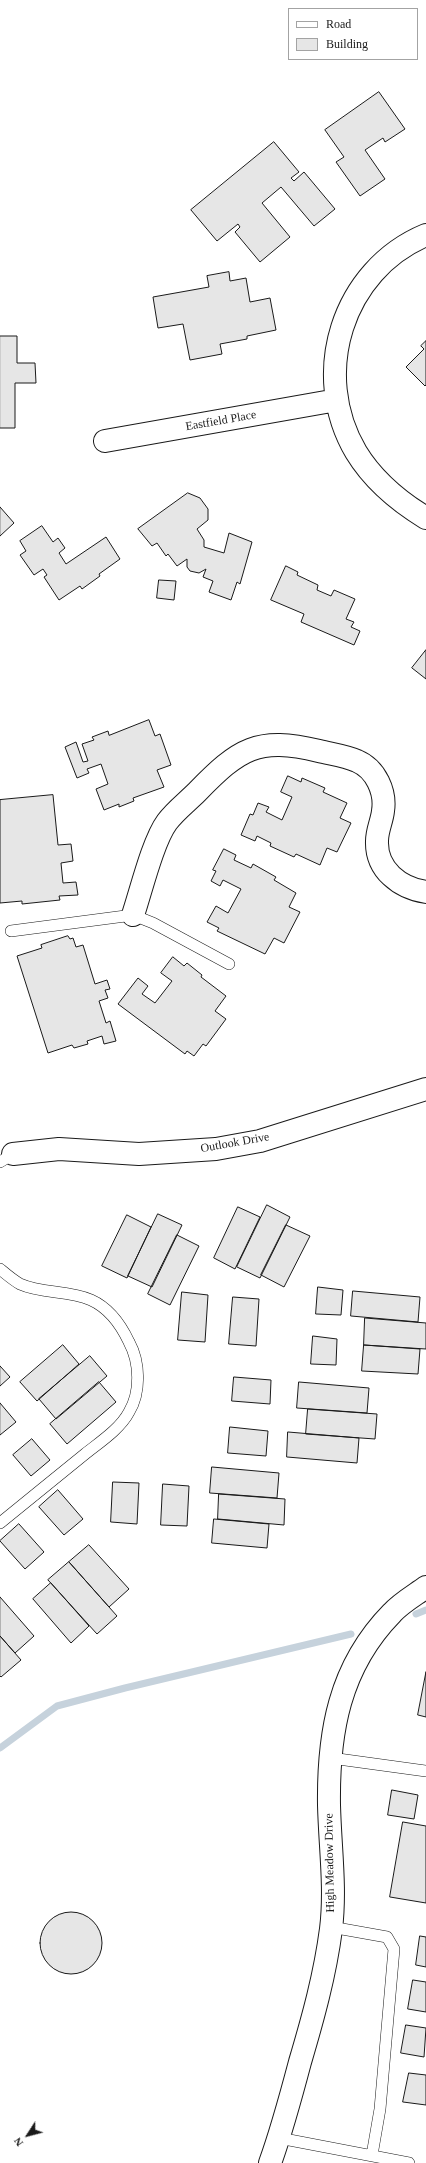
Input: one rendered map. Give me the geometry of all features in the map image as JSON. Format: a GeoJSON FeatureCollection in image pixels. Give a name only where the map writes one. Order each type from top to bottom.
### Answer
{"type":"FeatureCollection","features":[{"type":"Feature","properties":{"kind":"street"},"geometry":{"type":"LineString","coordinates":[[426,235],[414,240],[387,258],[368,278],[354,298],[344,320],[338,346],[335,373],[337,400],[345,428],[356,451],[370,471],[405,505],[426,518]]}},
{"type":"Feature","properties":{"kind":"street","name":"Eastfield Place"},"geometry":{"type":"LineString","coordinates":[[105,441],[337,400]]}},
{"type":"Feature","properties":{"kind":"street"},"geometry":{"type":"LineString","coordinates":[[132,915],[157,843],[167,822],[224,765],[243,752],[261,746],[282,745],[305,748],[357,761],[369,769],[378,780],[383,795],[383,811],[377,841],[378,855],[383,866],[401,884],[412,890],[426,892]]}},
{"type":"Feature","properties":{"kind":"street","name":"Outlook Drive"},"geometry":{"type":"LineString","coordinates":[[7,1158],[59,1149],[139,1154],[216,1150],[260,1141],[426,1089]]}},
{"type":"Feature","properties":{"kind":"street","name":"High Meadow Drive"},"geometry":{"type":"LineString","coordinates":[[270,2163],[326,1965],[333,1901],[329,1805],[331,1758],[335,1719],[346,1682],[363,1649],[392,1613],[426,1587]]}},
{"type":"Feature","properties":{"kind":"lane"},"geometry":{"type":"LineString","coordinates":[[11,931],[132,915],[153,923],[229,964]]}},
{"type":"Feature","properties":{"kind":"lane"},"geometry":{"type":"LineString","coordinates":[[0,1269],[19,1283],[41,1290],[69,1294],[91,1300],[108,1311],[123,1329],[132,1348],[137,1367],[137,1389],[129,1412],[110,1433],[0,1523]]}},
{"type":"Feature","properties":{"kind":"lane"},"geometry":{"type":"LineString","coordinates":[[331,1758],[426,1770]]}},
{"type":"Feature","properties":{"kind":"lane"},"geometry":{"type":"LineString","coordinates":[[331,1927],[388,1937],[394,1949],[380,2109],[372,2155]]}},
{"type":"Feature","properties":{"kind":"lane"},"geometry":{"type":"LineString","coordinates":[[278,2138],[409,2163]]}},
{"type":"Feature","properties":{"kind":"building"},"geometry":{"type":"Polygon","coordinates":[[[379,92],[405,129],[385,142],[383,138],[365,150],[385,179],[360,196],[336,162],[344,157],[325,130],[379,92]]]}},
{"type":"Feature","properties":{"kind":"building"},"geometry":{"type":"Polygon","coordinates":[[[274,142],[299,172],[291,178],[294,181],[304,172],[335,209],[314,226],[281,187],[262,203],[290,237],[260,262],[235,232],[240,227],[238,224],[217,241],[191,210],[274,142]]]}},
{"type":"Feature","properties":{"kind":"building"},"geometry":{"type":"Polygon","coordinates":[[[229,272],[230,281],[246,278],[250,302],[270,298],[276,330],[247,336],[247,339],[220,344],[222,354],[190,360],[183,324],[158,328],[153,297],[209,287],[207,276],[229,272]]]}},
{"type":"Feature","properties":{"kind":"building"},"geometry":{"type":"Polygon","coordinates":[[[0,336],[17,336],[17,363],[35,363],[36,383],[15,383],[15,428],[0,428],[0,336]]]}},
{"type":"Feature","properties":{"kind":"building"},"geometry":{"type":"Polygon","coordinates":[[[426,341],[425,386],[406,367],[424,349],[421,346],[426,341]]]}},
{"type":"Feature","properties":{"kind":"building"},"geometry":{"type":"Polygon","coordinates":[[[188,493],[200,498],[208,509],[208,520],[197,529],[204,540],[204,547],[224,553],[229,533],[252,542],[240,584],[237,582],[231,600],[209,592],[213,581],[203,577],[206,569],[199,573],[190,571],[187,567],[187,559],[177,566],[168,554],[166,556],[157,543],[152,546],[138,529],[188,493]]]}},
{"type":"Feature","properties":{"kind":"building"},"geometry":{"type":"Polygon","coordinates":[[[0,507],[14,523],[0,536],[0,507]]]}},
{"type":"Feature","properties":{"kind":"building"},"geometry":{"type":"Polygon","coordinates":[[[42,526],[53,542],[58,538],[65,548],[59,553],[66,564],[106,537],[120,559],[99,574],[100,576],[82,589],[80,586],[59,600],[44,577],[47,575],[43,569],[34,575],[20,555],[26,551],[20,541],[42,526]]]}},
{"type":"Feature","properties":{"kind":"building"},"geometry":{"type":"Polygon","coordinates":[[[286,566],[298,572],[297,575],[318,585],[317,590],[331,596],[334,590],[355,599],[346,619],[354,622],[351,627],[360,631],[354,645],[301,622],[304,614],[271,600],[286,566]]]}},
{"type":"Feature","properties":{"kind":"building"},"geometry":{"type":"Polygon","coordinates":[[[159,580],[176,581],[174,600],[157,598],[159,580]]]}},
{"type":"Feature","properties":{"kind":"building"},"geometry":{"type":"Polygon","coordinates":[[[426,650],[426,679],[412,668],[426,650]]]}},
{"type":"Feature","properties":{"kind":"building"},"geometry":{"type":"Polygon","coordinates":[[[149,720],[155,736],[160,734],[171,765],[157,770],[164,787],[133,798],[134,801],[119,807],[119,804],[104,810],[96,789],[108,784],[101,764],[87,769],[89,773],[77,778],[65,747],[76,742],[83,762],[88,761],[82,744],[94,740],[92,737],[108,731],[109,735],[149,720]]]}},
{"type":"Feature","properties":{"kind":"building"},"geometry":{"type":"Polygon","coordinates":[[[288,776],[301,782],[302,778],[325,788],[323,792],[347,803],[340,818],[351,823],[337,852],[327,848],[320,865],[296,854],[294,857],[270,846],[271,843],[257,836],[255,841],[241,835],[250,814],[253,815],[258,803],[269,807],[266,812],[282,820],[292,797],[281,792],[288,776]]]}},
{"type":"Feature","properties":{"kind":"building"},"geometry":{"type":"Polygon","coordinates":[[[53,795],[58,845],[71,844],[73,861],[61,863],[63,883],[76,882],[78,895],[59,896],[60,900],[22,904],[22,901],[0,903],[0,800],[53,795]]]}},
{"type":"Feature","properties":{"kind":"building"},"geometry":{"type":"Polygon","coordinates":[[[224,849],[236,855],[234,860],[251,868],[253,864],[276,877],[274,880],[296,893],[289,907],[300,912],[284,943],[274,938],[265,954],[217,931],[219,928],[207,922],[216,906],[228,913],[241,889],[223,880],[220,886],[211,881],[216,871],[213,870],[224,849]]]}},
{"type":"Feature","properties":{"kind":"building"},"geometry":{"type":"Polygon","coordinates":[[[68,936],[70,939],[73,938],[76,947],[83,945],[95,984],[107,980],[110,989],[105,990],[108,998],[99,1001],[106,1023],[110,1021],[116,1041],[104,1044],[102,1036],[87,1041],[88,1044],[74,1048],[72,1045],[48,1053],[17,956],[42,948],[41,945],[68,936]]]}},
{"type":"Feature","properties":{"kind":"building"},"geometry":{"type":"Polygon","coordinates":[[[173,957],[184,966],[187,963],[202,975],[201,977],[226,996],[215,1011],[226,1019],[206,1046],[203,1044],[194,1056],[187,1051],[185,1054],[118,1004],[138,978],[148,986],[142,994],[155,1003],[172,981],[161,973],[173,957]]]}},
{"type":"Feature","properties":{"kind":"building"},"geometry":{"type":"Polygon","coordinates":[[[267,1205],[290,1217],[260,1278],[237,1267],[267,1205]]]}},
{"type":"Feature","properties":{"kind":"building"},"geometry":{"type":"Polygon","coordinates":[[[238,1207],[260,1217],[235,1269],[214,1258],[238,1207]]]}},
{"type":"Feature","properties":{"kind":"building"},"geometry":{"type":"Polygon","coordinates":[[[158,1214],[182,1225],[152,1287],[128,1276],[158,1214]]]}},
{"type":"Feature","properties":{"kind":"building"},"geometry":{"type":"Polygon","coordinates":[[[127,1215],[151,1227],[127,1278],[102,1266],[127,1215]]]}},
{"type":"Feature","properties":{"kind":"building"},"geometry":{"type":"Polygon","coordinates":[[[286,1225],[310,1236],[284,1287],[261,1275],[286,1225]]]}},
{"type":"Feature","properties":{"kind":"building"},"geometry":{"type":"Polygon","coordinates":[[[177,1235],[199,1246],[170,1305],[148,1294],[177,1235]]]}},
{"type":"Feature","properties":{"kind":"building"},"geometry":{"type":"Polygon","coordinates":[[[318,1287],[343,1290],[341,1315],[316,1314],[318,1287]]]}},
{"type":"Feature","properties":{"kind":"building"},"geometry":{"type":"Polygon","coordinates":[[[353,1291],[420,1297],[418,1322],[351,1316],[353,1291]]]}},
{"type":"Feature","properties":{"kind":"building"},"geometry":{"type":"Polygon","coordinates":[[[182,1292],[208,1295],[205,1342],[178,1340],[182,1292]]]}},
{"type":"Feature","properties":{"kind":"building"},"geometry":{"type":"Polygon","coordinates":[[[233,1297],[259,1299],[256,1346],[229,1344],[233,1297]]]}},
{"type":"Feature","properties":{"kind":"building"},"geometry":{"type":"Polygon","coordinates":[[[365,1318],[426,1323],[426,1349],[364,1345],[365,1318]]]}},
{"type":"Feature","properties":{"kind":"building"},"geometry":{"type":"Polygon","coordinates":[[[313,1336],[337,1339],[336,1365],[311,1364],[313,1336]]]}},
{"type":"Feature","properties":{"kind":"building"},"geometry":{"type":"Polygon","coordinates":[[[63,1345],[79,1364],[37,1401],[20,1382],[63,1345]]]}},
{"type":"Feature","properties":{"kind":"building"},"geometry":{"type":"Polygon","coordinates":[[[364,1345],[420,1349],[418,1374],[362,1371],[364,1345]]]}},
{"type":"Feature","properties":{"kind":"building"},"geometry":{"type":"Polygon","coordinates":[[[90,1356],[107,1376],[56,1419],[39,1399],[90,1356]]]}},
{"type":"Feature","properties":{"kind":"building"},"geometry":{"type":"Polygon","coordinates":[[[0,1366],[10,1377],[0,1386],[0,1366]]]}},
{"type":"Feature","properties":{"kind":"building"},"geometry":{"type":"Polygon","coordinates":[[[234,1377],[271,1380],[270,1404],[232,1401],[234,1377]]]}},
{"type":"Feature","properties":{"kind":"building"},"geometry":{"type":"Polygon","coordinates":[[[99,1382],[116,1402],[67,1444],[50,1424],[99,1382]]]}},
{"type":"Feature","properties":{"kind":"building"},"geometry":{"type":"Polygon","coordinates":[[[299,1382],[369,1388],[367,1413],[297,1408],[299,1382]]]}},
{"type":"Feature","properties":{"kind":"building"},"geometry":{"type":"Polygon","coordinates":[[[0,1403],[16,1422],[0,1435],[0,1403]]]}},
{"type":"Feature","properties":{"kind":"building"},"geometry":{"type":"Polygon","coordinates":[[[308,1409],[377,1414],[375,1439],[306,1434],[308,1409]]]}},
{"type":"Feature","properties":{"kind":"building"},"geometry":{"type":"Polygon","coordinates":[[[230,1427],[268,1431],[266,1456],[228,1453],[230,1427]]]}},
{"type":"Feature","properties":{"kind":"building"},"geometry":{"type":"Polygon","coordinates":[[[288,1432],[359,1438],[357,1463],[287,1457],[288,1432]]]}},
{"type":"Feature","properties":{"kind":"building"},"geometry":{"type":"Polygon","coordinates":[[[32,1439],[50,1460],[31,1476],[13,1455],[32,1439]]]}},
{"type":"Feature","properties":{"kind":"building"},"geometry":{"type":"Polygon","coordinates":[[[212,1467],[279,1473],[277,1498],[210,1493],[212,1467]]]}},
{"type":"Feature","properties":{"kind":"building"},"geometry":{"type":"Polygon","coordinates":[[[113,1482],[139,1483],[137,1524],[111,1522],[113,1482]]]}},
{"type":"Feature","properties":{"kind":"building"},"geometry":{"type":"Polygon","coordinates":[[[163,1484],[189,1486],[187,1526],[161,1525],[163,1484]]]}},
{"type":"Feature","properties":{"kind":"building"},"geometry":{"type":"Polygon","coordinates":[[[58,1490],[83,1519],[64,1535],[39,1507],[58,1490]]]}},
{"type":"Feature","properties":{"kind":"building"},"geometry":{"type":"Polygon","coordinates":[[[219,1494],[285,1499],[284,1525],[218,1519],[219,1494]]]}},
{"type":"Feature","properties":{"kind":"building"},"geometry":{"type":"Polygon","coordinates":[[[214,1519],[269,1524],[267,1548],[212,1543],[214,1519]]]}},
{"type":"Feature","properties":{"kind":"building"},"geometry":{"type":"Polygon","coordinates":[[[19,1524],[44,1552],[25,1569],[0,1541],[19,1524]]]}},
{"type":"Feature","properties":{"kind":"building"},"geometry":{"type":"Polygon","coordinates":[[[89,1545],[129,1589],[109,1607],[69,1562],[89,1545]]]}},
{"type":"Feature","properties":{"kind":"building"},"geometry":{"type":"Polygon","coordinates":[[[69,1562],[117,1616],[97,1634],[48,1580],[69,1562]]]}},
{"type":"Feature","properties":{"kind":"building"},"geometry":{"type":"Polygon","coordinates":[[[51,1583],[89,1626],[71,1643],[33,1599],[51,1583]]]}},
{"type":"Feature","properties":{"kind":"building"},"geometry":{"type":"Polygon","coordinates":[[[0,1597],[34,1636],[15,1653],[0,1636],[0,1597]]]}},
{"type":"Feature","properties":{"kind":"building"},"geometry":{"type":"Polygon","coordinates":[[[0,1636],[21,1660],[1,1677],[0,1676],[0,1636]]]}},
{"type":"Feature","properties":{"kind":"building"},"geometry":{"type":"Polygon","coordinates":[[[426,1672],[426,1717],[418,1715],[426,1672]]]}},
{"type":"Feature","properties":{"kind":"building"},"geometry":{"type":"Polygon","coordinates":[[[392,1790],[418,1795],[414,1819],[388,1815],[392,1790]]]}},
{"type":"Feature","properties":{"kind":"building"},"geometry":{"type":"Polygon","coordinates":[[[403,1822],[426,1826],[426,1903],[390,1897],[403,1822]]]}},
{"type":"Feature","properties":{"kind":"building"},"geometry":{"type":"Polygon","coordinates":[[[71,1912],[88,1917],[93,1921],[97,1926],[102,1943],[97,1960],[93,1965],[88,1969],[71,1974],[54,1969],[49,1965],[45,1960],[40,1943],[45,1926],[49,1921],[54,1917],[71,1912]]]}},
{"type":"Feature","properties":{"kind":"building"},"geometry":{"type":"Polygon","coordinates":[[[420,1936],[426,1937],[426,1967],[416,1965],[420,1936]]]}},
{"type":"Feature","properties":{"kind":"building"},"geometry":{"type":"Polygon","coordinates":[[[413,1980],[426,1982],[426,2012],[408,2009],[413,1980]]]}},
{"type":"Feature","properties":{"kind":"building"},"geometry":{"type":"Polygon","coordinates":[[[406,2025],[426,2028],[424,2057],[401,2053],[406,2025]]]}},
{"type":"Feature","properties":{"kind":"building"},"geometry":{"type":"Polygon","coordinates":[[[409,2073],[426,2075],[426,2105],[403,2102],[409,2073]]]}},
{"type":"Feature","properties":{"kind":"waterway"},"geometry":{"type":"LineString","coordinates":[[416,1614],[426,1610]]}},
{"type":"Feature","properties":{"kind":"waterway"},"geometry":{"type":"LineString","coordinates":[[0,1748],[57,1706],[125,1688],[351,1634]]}}]}
